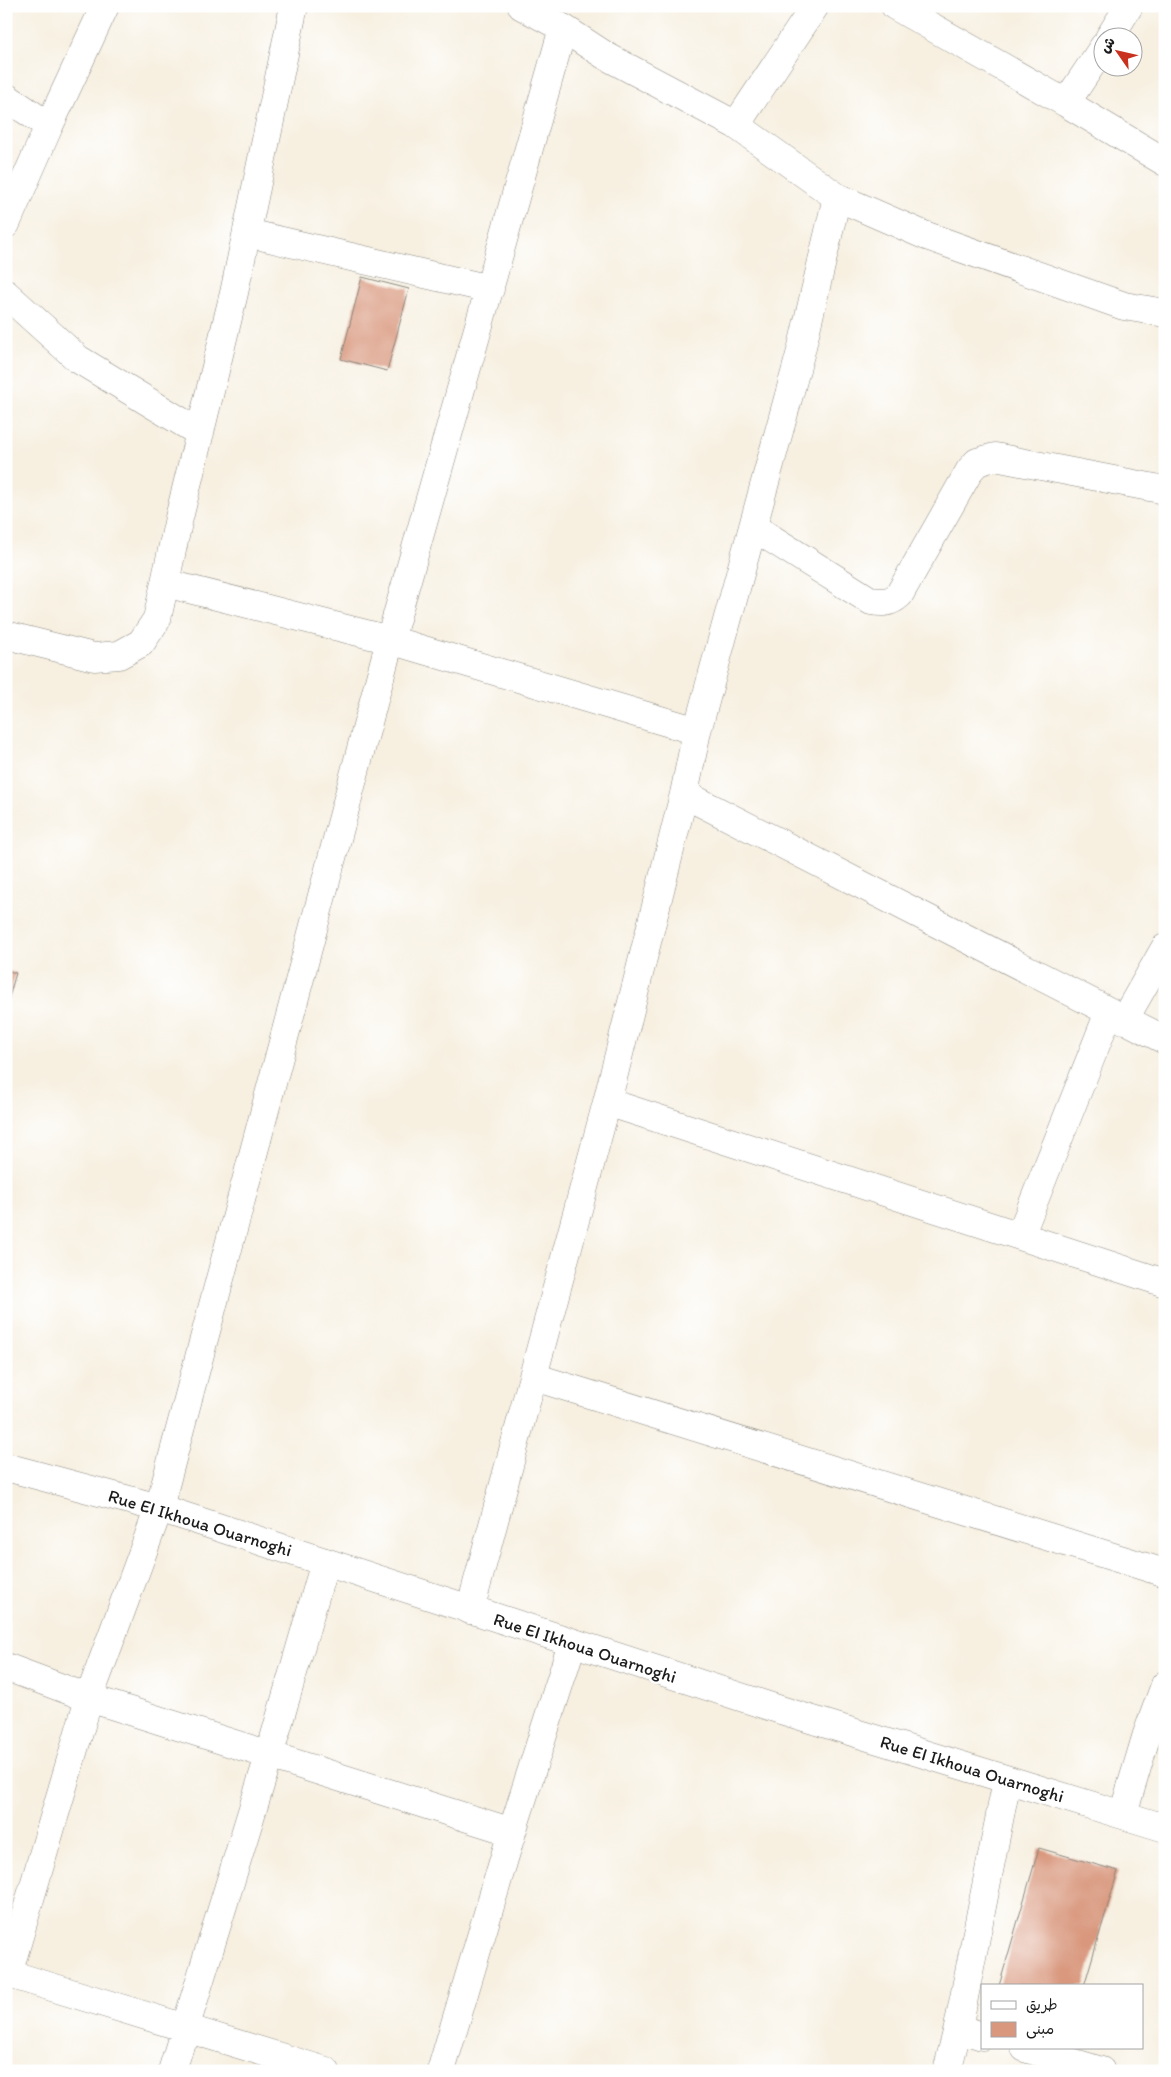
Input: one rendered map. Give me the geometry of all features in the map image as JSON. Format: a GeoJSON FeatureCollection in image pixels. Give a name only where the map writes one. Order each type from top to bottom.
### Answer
{"type":"FeatureCollection","features":[{"type":"Feature","properties":{"kind":"street"},"geometry":{"type":"LineString","coordinates":[[6,224],[48,126],[105,6]]}},
{"type":"Feature","properties":{"kind":"street"},"geometry":{"type":"LineString","coordinates":[[6,635],[94,657],[119,655],[141,643],[157,619],[247,233],[294,6]]}},
{"type":"Feature","properties":{"kind":"street"},"geometry":{"type":"LineString","coordinates":[[522,6],[563,28],[606,56],[736,125],[837,197],[924,235],[1124,306],[1165,312]]}},
{"type":"Feature","properties":{"kind":"street"},"geometry":{"type":"LineString","coordinates":[[736,125],[814,6]]}},
{"type":"Feature","properties":{"kind":"street"},"geometry":{"type":"LineString","coordinates":[[895,6],[1066,103],[1165,162]]}},
{"type":"Feature","properties":{"kind":"street"},"geometry":{"type":"LineString","coordinates":[[1115,28],[1129,6]]}},
{"type":"Feature","properties":{"kind":"street"},"geometry":{"type":"LineString","coordinates":[[326,2071],[7,1974],[89,1698],[159,1508],[390,640],[563,28]]}},
{"type":"Feature","properties":{"kind":"street"},"geometry":{"type":"LineString","coordinates":[[1066,103],[1094,61]]}},
{"type":"Feature","properties":{"kind":"street"},"geometry":{"type":"LineString","coordinates":[[6,97],[48,126]]}},
{"type":"Feature","properties":{"kind":"street"},"geometry":{"type":"LineString","coordinates":[[470,1610],[607,1102],[684,794],[697,731],[802,351],[837,197]]}},
{"type":"Feature","properties":{"kind":"street"},"geometry":{"type":"LineString","coordinates":[[247,233],[490,289]]}},
{"type":"Feature","properties":{"kind":"street"},"geometry":{"type":"LineString","coordinates":[[6,294],[78,359],[200,433]]}},
{"type":"Feature","properties":{"kind":"street"},"geometry":{"type":"LineString","coordinates":[[753,527],[871,601],[881,603],[891,602],[899,595],[970,470],[985,459],[995,457],[1165,490]]}},
{"type":"Feature","properties":{"kind":"street"},"geometry":{"type":"LineString","coordinates":[[165,583],[390,640],[697,731]]}},
{"type":"Feature","properties":{"kind":"street"},"geometry":{"type":"LineString","coordinates":[[684,794],[1165,1040]]}},
{"type":"Feature","properties":{"kind":"street"},"geometry":{"type":"LineString","coordinates":[[1020,1236],[1116,1016],[1165,948]]}},
{"type":"Feature","properties":{"kind":"street"},"geometry":{"type":"LineString","coordinates":[[607,1102],[1165,1283]]}},
{"type":"Feature","properties":{"kind":"street"},"geometry":{"type":"LineString","coordinates":[[534,1377],[1165,1573]]}},
{"type":"Feature","properties":{"kind":"street","name":"Rue EI Ikhoua Ouarnoghi"},"geometry":{"type":"LineString","coordinates":[[6,1467],[159,1508],[572,1644],[1165,1828]]}},
{"type":"Feature","properties":{"kind":"street"},"geometry":{"type":"LineString","coordinates":[[172,2071],[270,1756],[325,1562]]}},
{"type":"Feature","properties":{"kind":"street"},"geometry":{"type":"LineString","coordinates":[[447,2069],[512,1832],[572,1644]]}},
{"type":"Feature","properties":{"kind":"street"},"geometry":{"type":"LineString","coordinates":[[6,1667],[89,1698],[512,1832]]}},
{"type":"Feature","properties":{"kind":"street"},"geometry":{"type":"LineString","coordinates":[[1123,1814],[1147,1734],[1165,1685]]}},
{"type":"Feature","properties":{"kind":"street"},"geometry":{"type":"LineString","coordinates":[[947,2071],[970,2032],[1007,1780]]}},
{"type":"Feature","properties":{"kind":"street"},"geometry":{"type":"LineString","coordinates":[[1032,2050],[1101,2071]]}},
{"type":"Feature","properties":{"kind":"building"},"geometry":{"type":"Polygon","coordinates":[[[362,277],[409,289],[387,371],[341,359],[362,277]]]}},
{"type":"Feature","properties":{"kind":"building"},"geometry":{"type":"Polygon","coordinates":[[[6,970],[16,973],[7,1004],[6,1004],[6,970]]]}},
{"type":"Feature","properties":{"kind":"building"},"geometry":{"type":"Polygon","coordinates":[[[1039,1848],[1118,1871],[1085,1984],[1000,1984],[1039,1848]]]}}]}
